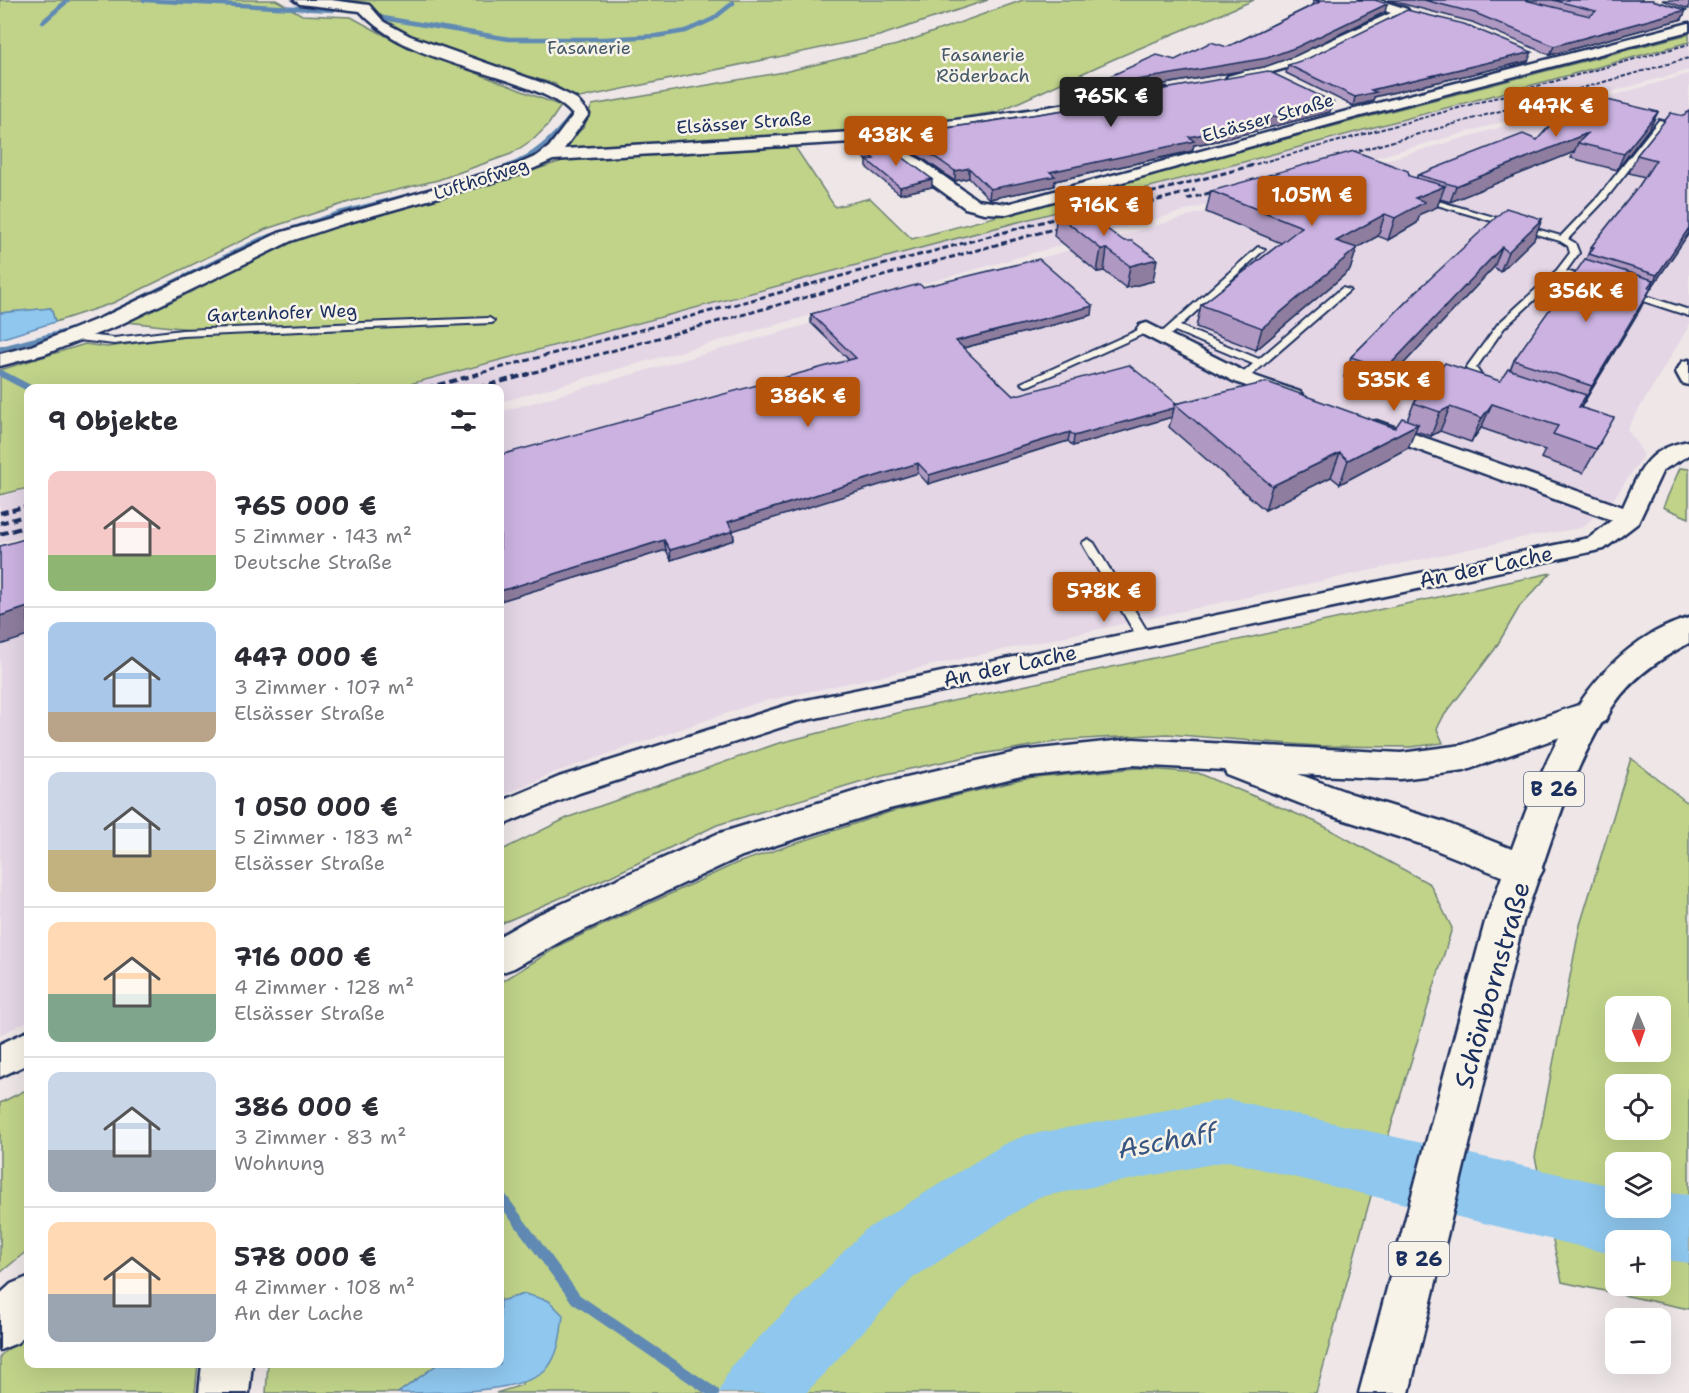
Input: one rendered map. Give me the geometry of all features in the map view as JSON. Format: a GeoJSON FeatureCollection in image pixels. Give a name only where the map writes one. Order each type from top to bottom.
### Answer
{"type":"FeatureCollection","features":[{"type":"Feature","properties":{"kind":"main road","name":"Schönbornstraße"},"geometry":{"type":"LineString","coordinates":[[1384,1393],[1454,1126],[1504,922],[1521,881],[1533,837],[1574,743],[1603,694],[1622,673],[1650,650],[1689,629]]}},
{"type":"Feature","properties":{"kind":"main road"},"geometry":{"type":"LineString","coordinates":[[504,954],[549,928],[730,845],[889,795],[1021,764],[1132,752],[1401,766],[1464,758],[1593,712]]}},
{"type":"Feature","properties":{"kind":"main road"},"geometry":{"type":"LineString","coordinates":[[1194,754],[1244,767],[1345,806],[1426,852],[1521,881]]}},
{"type":"Feature","properties":{"kind":"main road"},"geometry":{"type":"LineString","coordinates":[[0,1326],[24,1305]]}},
{"type":"Feature","properties":{"kind":"main road"},"geometry":{"type":"LineString","coordinates":[[224,1393],[227,1368]]}},
{"type":"Feature","properties":{"kind":"street","name":"Lufthofweg"},"geometry":{"type":"LineString","coordinates":[[0,360],[78,337],[285,237],[317,225],[489,178],[549,155],[576,124],[581,114],[577,106],[518,80],[454,58],[386,30],[367,16],[364,8],[300,0]]}},
{"type":"Feature","properties":{"kind":"street"},"geometry":{"type":"LineString","coordinates":[[1213,83],[1268,73],[1301,61],[1407,13],[1366,0]]}},
{"type":"Feature","properties":{"kind":"street","name":"Elsässer Straße"},"geometry":{"type":"LineString","coordinates":[[549,155],[805,138],[865,138],[891,148],[910,159],[971,204],[984,208],[1001,209],[1024,206],[1352,114],[1689,27]]}},
{"type":"Feature","properties":{"kind":"street"},"geometry":{"type":"LineString","coordinates":[[1530,54],[1551,63]]}},
{"type":"Feature","properties":{"kind":"street"},"geometry":{"type":"LineString","coordinates":[[1268,73],[1289,83]]}},
{"type":"Feature","properties":{"kind":"street"},"geometry":{"type":"LineString","coordinates":[[865,138],[891,131],[1006,119],[1180,89]]}},
{"type":"Feature","properties":{"kind":"street"},"geometry":{"type":"LineString","coordinates":[[1331,104],[1352,114]]}},
{"type":"Feature","properties":{"kind":"street"},"geometry":{"type":"LineString","coordinates":[[1161,331],[1242,378],[1309,402]]}},
{"type":"Feature","properties":{"kind":"street"},"geometry":{"type":"LineString","coordinates":[[1689,366],[1686,372],[1689,379]]}},
{"type":"Feature","properties":{"kind":"street"},"geometry":{"type":"LineString","coordinates":[[1353,418],[1630,518]]}},
{"type":"Feature","properties":{"kind":"street","name":"An der Lache"},"geometry":{"type":"LineString","coordinates":[[504,812],[569,785],[767,720],[1144,637],[1596,544],[1630,518],[1653,466],[1682,448],[1689,448]]}},
{"type":"Feature","properties":{"kind":"street"},"geometry":{"type":"LineString","coordinates":[[0,1061],[24,1049]]}},
{"type":"Feature","properties":{"kind":"lane"},"geometry":{"type":"LineString","coordinates":[[1563,239],[1602,198],[1662,122]]}},
{"type":"Feature","properties":{"kind":"lane"},"geometry":{"type":"LineString","coordinates":[[1417,196],[1563,239],[1572,245],[1575,253],[1560,272],[1501,326],[1471,368],[1480,381],[1492,385]]}},
{"type":"Feature","properties":{"kind":"lane"},"geometry":{"type":"LineString","coordinates":[[1026,383],[1161,331],[1262,249]]}},
{"type":"Feature","properties":{"kind":"lane"},"geometry":{"type":"LineString","coordinates":[[1560,272],[1604,286]]}},
{"type":"Feature","properties":{"kind":"lane"},"geometry":{"type":"LineString","coordinates":[[1615,289],[1689,312]]}},
{"type":"Feature","properties":{"kind":"lane"},"geometry":{"type":"LineString","coordinates":[[1242,378],[1345,290]]}},
{"type":"Feature","properties":{"kind":"lane","name":"Gartenhofer Weg"},"geometry":{"type":"LineString","coordinates":[[78,337],[114,341],[182,333],[489,321]]}},
{"type":"Feature","properties":{"kind":"lane"},"geometry":{"type":"LineString","coordinates":[[1161,331],[1260,363]]}},
{"type":"Feature","properties":{"kind":"lane"},"geometry":{"type":"LineString","coordinates":[[1089,543],[1144,637]]}},
{"type":"Feature","properties":{"kind":"shaded area"},"geometry":{"type":"Polygon","coordinates":[[[1689,42],[1689,70],[504,401],[504,384],[410,384],[1689,42]]]}},
{"type":"Feature","properties":{"kind":"shaded area"},"geometry":{"type":"Polygon","coordinates":[[[1689,74],[1689,326],[1627,429],[1644,455],[1612,501],[1581,528],[1525,537],[756,703],[553,773],[504,795],[504,411],[1689,74]]]}},
{"type":"Feature","properties":{"kind":"shaded area"},"geometry":{"type":"Polygon","coordinates":[[[24,490],[24,536],[0,543],[0,497],[24,490]]]}},
{"type":"Feature","properties":{"kind":"shaded area"},"geometry":{"type":"Polygon","coordinates":[[[24,560],[24,1023],[0,1035],[0,567],[24,560]]]}},
{"type":"Feature","properties":{"kind":"green space"},"geometry":{"type":"Polygon","coordinates":[[[0,0],[276,0],[302,15],[351,17],[397,42],[561,106],[548,125],[535,138],[511,154],[438,180],[352,201],[266,229],[113,303],[55,322],[51,308],[0,313],[0,0]]]}},
{"type":"Feature","properties":{"kind":"green space","name":"Fasanerie"},"geometry":{"type":"Polygon","coordinates":[[[336,0],[988,0],[879,36],[570,100],[555,84],[497,68],[424,42],[336,0]]]}},
{"type":"Feature","properties":{"kind":"green space","name":"Fasanerie Röderbach"},"geometry":{"type":"Polygon","coordinates":[[[1023,0],[1254,0],[1114,59],[997,112],[855,133],[572,149],[564,145],[584,127],[592,105],[784,72],[897,45],[1023,0]]]}},
{"type":"Feature","properties":{"kind":"green space"},"geometry":{"type":"Polygon","coordinates":[[[1689,34],[1689,42],[1551,80],[410,384],[24,384],[24,489],[0,495],[0,370],[85,344],[107,347],[201,335],[199,330],[127,322],[234,266],[300,236],[504,180],[565,160],[795,147],[835,207],[870,198],[912,239],[1689,34]]]}},
{"type":"Feature","properties":{"kind":"green space"},"geometry":{"type":"Polygon","coordinates":[[[1680,468],[1689,469],[1689,518],[1663,507],[1680,468]]]}},
{"type":"Feature","properties":{"kind":"green space"},"geometry":{"type":"Polygon","coordinates":[[[1551,573],[1520,606],[1495,649],[1443,717],[1437,729],[1443,743],[1411,747],[1318,746],[1167,734],[1068,740],[975,755],[882,775],[717,825],[611,876],[504,922],[504,849],[569,817],[776,744],[901,712],[1551,573]]]}},
{"type":"Feature","properties":{"kind":"green space"},"geometry":{"type":"Polygon","coordinates":[[[1631,758],[1689,804],[1689,1309],[1628,1296],[1671,1296],[1671,1230],[1605,1230],[1605,1291],[1562,1282],[1535,1157],[1580,925],[1631,758]]]}},
{"type":"Feature","properties":{"kind":"green space"},"geometry":{"type":"Polygon","coordinates":[[[1137,768],[1198,773],[1316,822],[1430,884],[1452,928],[1383,1153],[1316,1393],[496,1393],[522,1385],[525,1294],[504,1300],[504,980],[562,944],[737,863],[893,811],[1026,779],[1137,768]]]}},
{"type":"Feature","properties":{"kind":"green space"},"geometry":{"type":"Polygon","coordinates":[[[24,1091],[24,1253],[0,1273],[0,1103],[24,1091]]]}},
{"type":"Feature","properties":{"kind":"green space"},"geometry":{"type":"Polygon","coordinates":[[[24,1334],[24,1368],[198,1368],[195,1393],[0,1393],[0,1356],[24,1334]]]}},
{"type":"Feature","properties":{"kind":"green space"},"geometry":{"type":"Polygon","coordinates":[[[268,1368],[432,1368],[398,1393],[266,1393],[268,1368]]]}},
{"type":"Feature","properties":{"kind":"water"},"geometry":{"type":"Polygon","coordinates":[[[51,308],[55,322],[0,339],[0,313],[51,308]]]}},
{"type":"Feature","properties":{"kind":"water"},"geometry":{"type":"Polygon","coordinates":[[[525,1294],[549,1301],[563,1315],[556,1352],[545,1371],[517,1384],[497,1388],[454,1392],[398,1393],[432,1368],[504,1368],[504,1300],[525,1294]]]}},
{"type":"Feature","properties":{"kind":"building"},"geometry":{"type":"Polygon","coordinates":[[[1314,0],[1375,0],[1387,4],[1297,47],[1267,58],[1107,85],[1099,81],[1157,55],[1175,60],[1211,42],[1227,47],[1320,2],[1314,0]]]}},
{"type":"Feature","properties":{"kind":"building"},"geometry":{"type":"Polygon","coordinates":[[[1424,0],[1525,0],[1590,16],[1596,11],[1553,0],[1652,0],[1686,10],[1554,46],[1475,13],[1424,0]]]}},
{"type":"Feature","properties":{"kind":"building"},"geometry":{"type":"Polygon","coordinates":[[[1407,10],[1464,24],[1532,52],[1371,90],[1376,92],[1355,97],[1288,65],[1309,58],[1407,10]]]}},
{"type":"Feature","properties":{"kind":"building"},"geometry":{"type":"Polygon","coordinates":[[[1268,71],[1333,102],[1189,137],[1194,141],[1050,172],[1055,176],[990,189],[969,168],[955,171],[905,139],[912,137],[908,134],[1137,99],[1130,95],[1268,71]]]}},
{"type":"Feature","properties":{"kind":"building"},"geometry":{"type":"Polygon","coordinates":[[[1578,93],[1658,112],[1624,154],[1578,143],[1588,133],[1456,186],[1418,175],[1523,134],[1537,140],[1578,93]]]}},
{"type":"Feature","properties":{"kind":"building"},"geometry":{"type":"Polygon","coordinates":[[[1689,110],[1689,228],[1657,275],[1589,254],[1594,247],[1591,247],[1639,186],[1656,160],[1637,155],[1671,113],[1684,116],[1689,110]]]}},
{"type":"Feature","properties":{"kind":"building"},"geometry":{"type":"Polygon","coordinates":[[[882,146],[894,151],[932,179],[900,187],[867,160],[874,159],[864,150],[882,146]]]}},
{"type":"Feature","properties":{"kind":"building"},"geometry":{"type":"Polygon","coordinates":[[[1354,151],[1408,171],[1409,176],[1445,186],[1415,198],[1425,202],[1395,218],[1385,214],[1336,241],[1357,248],[1262,328],[1201,305],[1302,227],[1211,191],[1354,151]]]}},
{"type":"Feature","properties":{"kind":"building"},"geometry":{"type":"Polygon","coordinates":[[[1067,201],[1124,241],[1132,241],[1157,259],[1130,266],[1107,249],[1101,249],[1057,214],[1067,201]]]}},
{"type":"Feature","properties":{"kind":"building"},"geometry":{"type":"Polygon","coordinates":[[[1506,208],[1542,219],[1508,252],[1502,247],[1386,369],[1351,357],[1421,287],[1506,208]]]}},
{"type":"Feature","properties":{"kind":"building"},"geometry":{"type":"Polygon","coordinates":[[[1039,259],[1093,306],[956,341],[1013,396],[1129,365],[1176,403],[1174,408],[1074,436],[1070,432],[929,475],[918,463],[728,522],[733,531],[691,544],[670,550],[664,540],[504,590],[504,454],[856,358],[811,314],[919,284],[923,287],[1039,259]]]}},
{"type":"Feature","properties":{"kind":"building"},"geometry":{"type":"Polygon","coordinates":[[[1585,259],[1653,280],[1648,287],[1651,288],[1592,386],[1514,360],[1585,259]]]}},
{"type":"Feature","properties":{"kind":"building"},"geometry":{"type":"Polygon","coordinates":[[[1445,363],[1500,381],[1508,369],[1586,395],[1579,407],[1614,418],[1596,449],[1553,434],[1558,426],[1492,404],[1482,418],[1450,407],[1440,412],[1414,403],[1445,363]]]}},
{"type":"Feature","properties":{"kind":"building"},"geometry":{"type":"Polygon","coordinates":[[[1267,382],[1395,428],[1402,418],[1418,424],[1348,460],[1340,453],[1272,486],[1175,404],[1267,382]]]}},
{"type":"Feature","properties":{"kind":"building"},"geometry":{"type":"Polygon","coordinates":[[[24,539],[24,608],[0,616],[0,546],[24,539]]]}},
{"type":"Feature","properties":{"kind":"waterway"},"geometry":{"type":"LineString","coordinates":[[43,22],[68,0]]}},
{"type":"Feature","properties":{"kind":"waterway"},"geometry":{"type":"LineString","coordinates":[[144,0],[333,10]]}},
{"type":"Feature","properties":{"kind":"waterway"},"geometry":{"type":"LineString","coordinates":[[377,17],[509,39],[604,39],[656,36],[686,31],[713,19],[733,3]]}},
{"type":"Feature","properties":{"kind":"waterway"},"geometry":{"type":"LineString","coordinates":[[509,166],[528,157],[544,145],[573,114]]}},
{"type":"Feature","properties":{"kind":"waterway"},"geometry":{"type":"LineString","coordinates":[[490,173],[513,165]]}},
{"type":"Feature","properties":{"kind":"waterway"},"geometry":{"type":"LineString","coordinates":[[93,322],[262,239],[337,214],[411,195]]}},
{"type":"Feature","properties":{"kind":"waterway"},"geometry":{"type":"LineString","coordinates":[[0,349],[72,330]]}},
{"type":"Feature","properties":{"kind":"waterway"},"geometry":{"type":"LineString","coordinates":[[2,374],[24,385]]}},
{"type":"Feature","properties":{"kind":"waterway","name":"Aschaff"},"geometry":{"type":"LineString","coordinates":[[756,1393],[889,1254],[1027,1167],[1228,1130],[1603,1219],[1689,1229]]}},
{"type":"Feature","properties":{"kind":"waterway"},"geometry":{"type":"LineString","coordinates":[[504,1201],[576,1299],[714,1393]]}},
{"type":"Feature","properties":{"kind":"railway"},"geometry":{"type":"LineString","coordinates":[[1249,166],[1689,44]]}},
{"type":"Feature","properties":{"kind":"railway"},"geometry":{"type":"LineString","coordinates":[[1340,156],[1689,58]]}},
{"type":"Feature","properties":{"kind":"railway"},"geometry":{"type":"LineString","coordinates":[[473,375],[1254,165]]}},
{"type":"Feature","properties":{"kind":"railway"},"geometry":{"type":"LineString","coordinates":[[1187,199],[1228,188]]}},
{"type":"Feature","properties":{"kind":"railway"},"geometry":{"type":"LineString","coordinates":[[524,375],[1195,190]]}},
{"type":"Feature","properties":{"kind":"railway"},"geometry":{"type":"LineString","coordinates":[[441,384],[479,374]]}},
{"type":"Feature","properties":{"kind":"railway"},"geometry":{"type":"LineString","coordinates":[[493,384],[529,374]]}},
{"type":"Feature","properties":{"kind":"railway"},"geometry":{"type":"LineString","coordinates":[[0,513],[24,507]]}},
{"type":"Feature","properties":{"kind":"railway"},"geometry":{"type":"LineString","coordinates":[[0,523],[24,516]]}},
{"type":"Feature","properties":{"kind":"railway"},"geometry":{"type":"LineString","coordinates":[[0,534],[24,527]]}}]}
